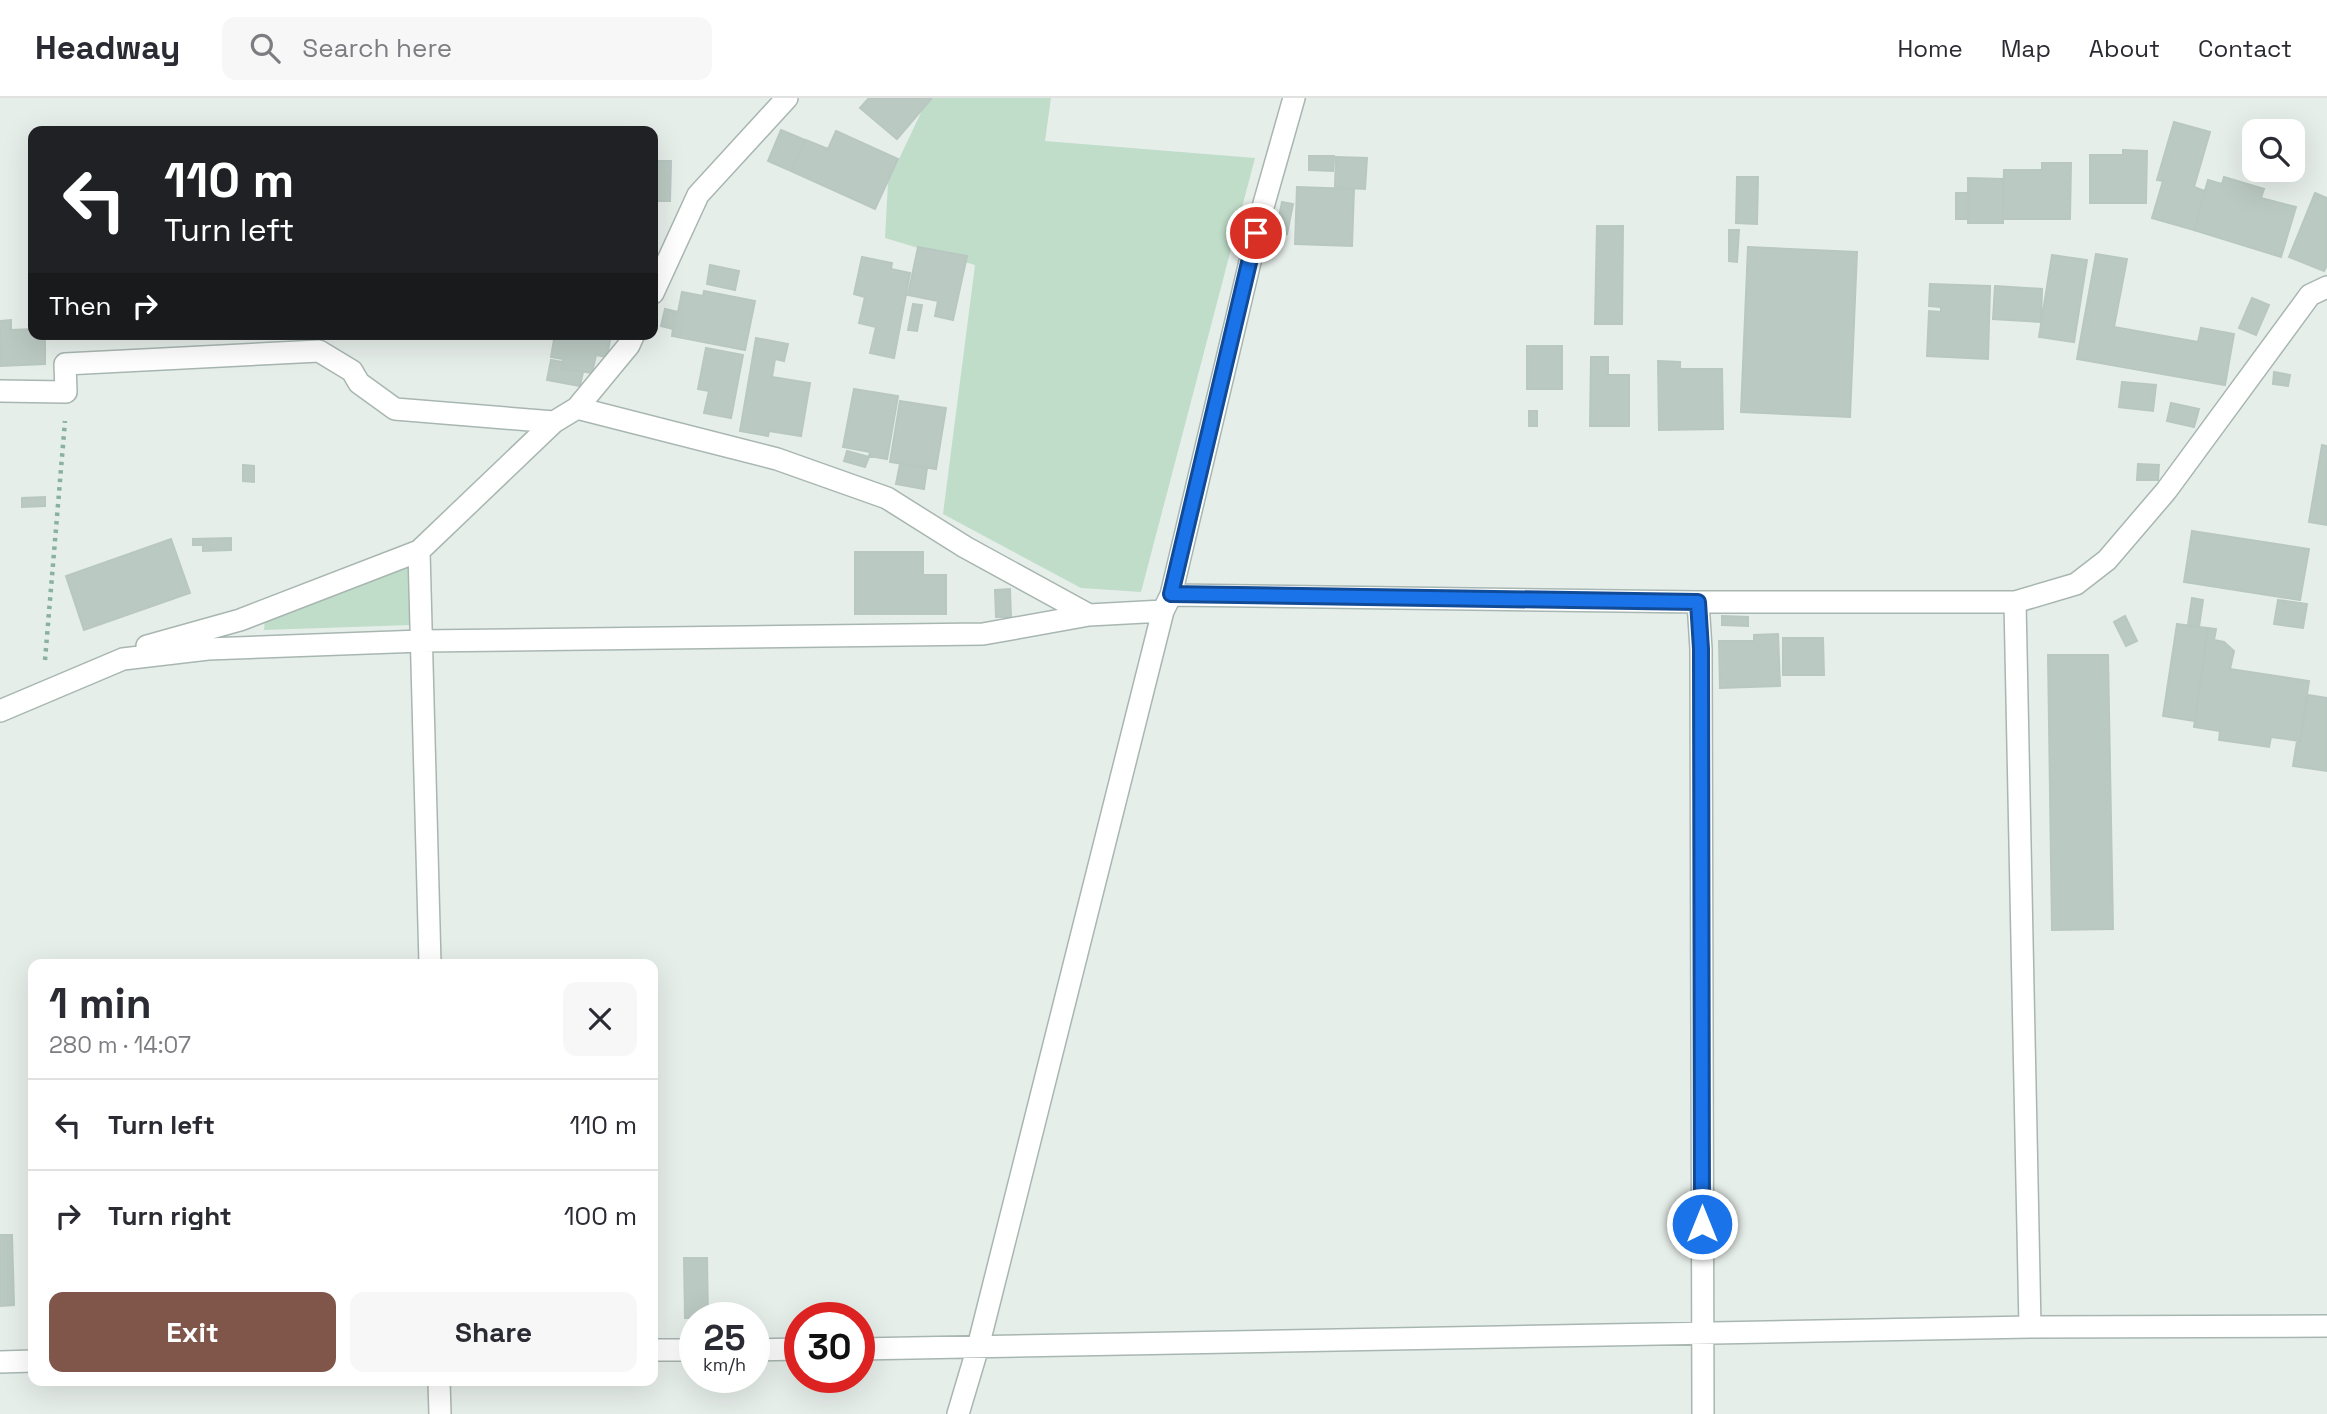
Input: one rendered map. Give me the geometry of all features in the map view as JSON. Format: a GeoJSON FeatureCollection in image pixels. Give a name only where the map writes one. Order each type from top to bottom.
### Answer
{"type":"FeatureCollection","features":[{"type":"Feature","properties":{"kind":"street"},"geometry":{"type":"LineString","coordinates":[[658,282],[698,195],[787,98]]}},
{"type":"Feature","properties":{"kind":"street"},"geometry":{"type":"LineString","coordinates":[[958,1414],[978,1347],[1167,603],[1263,207],[1294,98]]}},
{"type":"Feature","properties":{"kind":"street"},"geometry":{"type":"LineString","coordinates":[[123,659],[208,649],[421,641],[983,634],[1167,603],[2015,602],[2076,584],[2107,560],[2166,491],[2309,295],[2327,287]]}},
{"type":"Feature","properties":{"kind":"street"},"geometry":{"type":"LineString","coordinates":[[0,711],[123,659],[141,648],[240,620],[419,551],[554,422],[577,408],[631,340]]}},
{"type":"Feature","properties":{"kind":"street"},"geometry":{"type":"LineString","coordinates":[[0,391],[66,392],[65,364],[319,351],[352,371],[359,383],[395,409],[554,422]]}},
{"type":"Feature","properties":{"kind":"street"},"geometry":{"type":"LineString","coordinates":[[577,408],[777,459],[887,498],[965,547],[1089,615]]}},
{"type":"Feature","properties":{"kind":"street"},"geometry":{"type":"LineString","coordinates":[[419,551],[430,959]]}},
{"type":"Feature","properties":{"kind":"street"},"geometry":{"type":"LineString","coordinates":[[1698,602],[1701,649],[1703,1414]]}},
{"type":"Feature","properties":{"kind":"street"},"geometry":{"type":"LineString","coordinates":[[2015,602],[2030,1327]]}},
{"type":"Feature","properties":{"kind":"street"},"geometry":{"type":"LineString","coordinates":[[875,1349],[2030,1327],[2327,1326]]}},
{"type":"Feature","properties":{"kind":"street"},"geometry":{"type":"LineString","coordinates":[[658,1350],[679,1350]]}},
{"type":"Feature","properties":{"kind":"street"},"geometry":{"type":"LineString","coordinates":[[0,1362],[28,1361]]}},
{"type":"Feature","properties":{"kind":"street"},"geometry":{"type":"LineString","coordinates":[[439,1386],[440,1414]]}},
{"type":"Feature","properties":{"kind":"path"},"geometry":{"type":"LineString","coordinates":[[43,692],[66,413]]}},
{"type":"Feature","properties":{"kind":"green space"},"geometry":{"type":"Polygon","coordinates":[[[928,98],[1051,98],[1045,141],[1255,158],[1141,592],[1081,588],[943,514],[975,265],[885,238],[888,182],[928,98]]]}},
{"type":"Feature","properties":{"kind":"green space"},"geometry":{"type":"Polygon","coordinates":[[[411,560],[411,625],[264,630],[265,618],[411,560]]]}},
{"type":"Feature","properties":{"kind":"building"},"geometry":{"type":"Polygon","coordinates":[[[869,98],[931,99],[897,139],[860,108],[869,98]]]}},
{"type":"Feature","properties":{"kind":"building"},"geometry":{"type":"Polygon","coordinates":[[[2174,122],[2210,132],[2194,187],[2205,191],[2194,230],[2152,218],[2163,181],[2157,180],[2174,122]]]}},
{"type":"Feature","properties":{"kind":"building"},"geometry":{"type":"Polygon","coordinates":[[[781,130],[805,140],[791,171],[768,161],[781,130]]]}},
{"type":"Feature","properties":{"kind":"building"},"geometry":{"type":"Polygon","coordinates":[[[836,131],[898,159],[875,209],[791,171],[806,140],[828,149],[836,131]]]}},
{"type":"Feature","properties":{"kind":"building"},"geometry":{"type":"Polygon","coordinates":[[[2123,150],[2147,151],[2146,203],[2090,203],[2090,155],[2123,155],[2123,150]]]}},
{"type":"Feature","properties":{"kind":"building"},"geometry":{"type":"Polygon","coordinates":[[[1309,156],[1334,156],[1333,171],[1309,170],[1309,156]]]}},
{"type":"Feature","properties":{"kind":"building"},"geometry":{"type":"Polygon","coordinates":[[[1336,157],[1367,158],[1365,189],[1335,187],[1336,157]]]}},
{"type":"Feature","properties":{"kind":"building"},"geometry":{"type":"Polygon","coordinates":[[[658,161],[671,161],[670,201],[658,201],[658,161]]]}},
{"type":"Feature","properties":{"kind":"building"},"geometry":{"type":"Polygon","coordinates":[[[2042,163],[2071,163],[2070,219],[2003,219],[2004,170],[2042,170],[2042,163]]]}},
{"type":"Feature","properties":{"kind":"building"},"geometry":{"type":"Polygon","coordinates":[[[1737,177],[1758,177],[1757,224],[1736,223],[1737,177]]]}},
{"type":"Feature","properties":{"kind":"building"},"geometry":{"type":"Polygon","coordinates":[[[2224,177],[2264,189],[2261,198],[2296,207],[2281,257],[2194,230],[2208,180],[2222,184],[2224,177]]]}},
{"type":"Feature","properties":{"kind":"building"},"geometry":{"type":"Polygon","coordinates":[[[1968,178],[2003,179],[2003,223],[1968,223],[1968,178]]]}},
{"type":"Feature","properties":{"kind":"building"},"geometry":{"type":"Polygon","coordinates":[[[1297,187],[1354,189],[1352,246],[1295,244],[1297,187]]]}},
{"type":"Feature","properties":{"kind":"building"},"geometry":{"type":"Polygon","coordinates":[[[1956,193],[1968,193],[1967,219],[1956,219],[1956,193]]]}},
{"type":"Feature","properties":{"kind":"building"},"geometry":{"type":"Polygon","coordinates":[[[2315,193],[2327,198],[2327,265],[2324,271],[2289,257],[2315,193]]]}},
{"type":"Feature","properties":{"kind":"building"},"geometry":{"type":"Polygon","coordinates":[[[1282,202],[1293,204],[1287,234],[1276,232],[1282,202]]]}},
{"type":"Feature","properties":{"kind":"building"},"geometry":{"type":"Polygon","coordinates":[[[1597,226],[1623,226],[1622,324],[1595,324],[1597,226]]]}},
{"type":"Feature","properties":{"kind":"building"},"geometry":{"type":"Polygon","coordinates":[[[1729,230],[1739,230],[1737,262],[1729,261],[1729,230]]]}},
{"type":"Feature","properties":{"kind":"building"},"geometry":{"type":"Polygon","coordinates":[[[918,247],[967,256],[953,320],[935,316],[938,301],[908,295],[918,247]]]}},
{"type":"Feature","properties":{"kind":"building"},"geometry":{"type":"Polygon","coordinates":[[[1748,247],[1857,252],[1850,417],[1741,412],[1748,247]]]}},
{"type":"Feature","properties":{"kind":"building"},"geometry":{"type":"Polygon","coordinates":[[[2096,254],[2127,259],[2114,327],[2198,342],[2201,328],[2234,334],[2225,385],[2077,359],[2096,254]]]}},
{"type":"Feature","properties":{"kind":"building"},"geometry":{"type":"Polygon","coordinates":[[[2052,255],[2087,260],[2074,342],[2039,337],[2052,255]]]}},
{"type":"Feature","properties":{"kind":"building"},"geometry":{"type":"Polygon","coordinates":[[[862,257],[892,263],[891,269],[910,273],[894,358],[870,353],[876,327],[859,323],[865,297],[854,294],[862,257]]]}},
{"type":"Feature","properties":{"kind":"building"},"geometry":{"type":"Polygon","coordinates":[[[710,265],[739,271],[735,290],[707,284],[710,265]]]}},
{"type":"Feature","properties":{"kind":"building"},"geometry":{"type":"Polygon","coordinates":[[[1930,284],[1990,286],[1988,359],[1927,356],[1929,311],[1941,312],[1941,307],[1929,306],[1930,284]]]}},
{"type":"Feature","properties":{"kind":"building"},"geometry":{"type":"Polygon","coordinates":[[[1995,286],[2042,289],[2041,322],[1993,319],[1995,286]]]}},
{"type":"Feature","properties":{"kind":"building"},"geometry":{"type":"Polygon","coordinates":[[[704,291],[755,301],[745,350],[672,336],[673,329],[661,326],[665,309],[678,312],[682,292],[703,296],[704,291]]]}},
{"type":"Feature","properties":{"kind":"building"},"geometry":{"type":"Polygon","coordinates":[[[2252,298],[2269,305],[2256,335],[2239,328],[2252,298]]]}},
{"type":"Feature","properties":{"kind":"building"},"geometry":{"type":"Polygon","coordinates":[[[913,304],[922,305],[917,331],[908,330],[913,304]]]}},
{"type":"Feature","properties":{"kind":"building"},"geometry":{"type":"Polygon","coordinates":[[[11,320],[11,330],[28,329],[28,340],[45,340],[45,364],[0,366],[0,321],[11,320]]]}},
{"type":"Feature","properties":{"kind":"building"},"geometry":{"type":"Polygon","coordinates":[[[756,338],[788,344],[784,361],[775,359],[772,377],[810,383],[801,436],[769,431],[768,436],[740,431],[756,338]]]}},
{"type":"Feature","properties":{"kind":"building"},"geometry":{"type":"Polygon","coordinates":[[[554,340],[610,340],[607,357],[596,355],[592,373],[562,368],[563,359],[551,357],[554,340]]]}},
{"type":"Feature","properties":{"kind":"building"},"geometry":{"type":"Polygon","coordinates":[[[1527,346],[1562,346],[1562,389],[1527,389],[1527,346]]]}},
{"type":"Feature","properties":{"kind":"building"},"geometry":{"type":"Polygon","coordinates":[[[706,348],[743,355],[731,418],[704,413],[709,391],[698,389],[706,348]]]}},
{"type":"Feature","properties":{"kind":"building"},"geometry":{"type":"Polygon","coordinates":[[[1591,357],[1608,357],[1608,375],[1629,375],[1629,426],[1590,426],[1591,357]]]}},
{"type":"Feature","properties":{"kind":"building"},"geometry":{"type":"Polygon","coordinates":[[[551,360],[563,362],[562,368],[583,372],[580,386],[547,380],[551,360]]]}},
{"type":"Feature","properties":{"kind":"building"},"geometry":{"type":"Polygon","coordinates":[[[1658,361],[1680,362],[1680,369],[1722,369],[1723,429],[1659,430],[1658,361]]]}},
{"type":"Feature","properties":{"kind":"building"},"geometry":{"type":"Polygon","coordinates":[[[2274,372],[2290,375],[2288,386],[2273,384],[2274,372]]]}},
{"type":"Feature","properties":{"kind":"building"},"geometry":{"type":"Polygon","coordinates":[[[2122,382],[2156,385],[2153,411],[2119,407],[2122,382]]]}},
{"type":"Feature","properties":{"kind":"building"},"geometry":{"type":"Polygon","coordinates":[[[854,389],[898,396],[887,459],[869,456],[870,452],[843,447],[854,389]]]}},
{"type":"Feature","properties":{"kind":"building"},"geometry":{"type":"Polygon","coordinates":[[[900,401],[946,408],[936,469],[890,462],[900,401]]]}},
{"type":"Feature","properties":{"kind":"building"},"geometry":{"type":"Polygon","coordinates":[[[2171,403],[2199,409],[2194,427],[2167,421],[2171,403]]]}},
{"type":"Feature","properties":{"kind":"building"},"geometry":{"type":"Polygon","coordinates":[[[1529,411],[1537,411],[1537,426],[1529,426],[1529,411]]]}},
{"type":"Feature","properties":{"kind":"building"},"geometry":{"type":"Polygon","coordinates":[[[2322,445],[2327,446],[2327,525],[2309,522],[2322,445]]]}},
{"type":"Feature","properties":{"kind":"building"},"geometry":{"type":"Polygon","coordinates":[[[847,451],[869,457],[865,467],[844,461],[847,451]]]}},
{"type":"Feature","properties":{"kind":"building"},"geometry":{"type":"Polygon","coordinates":[[[900,464],[927,468],[924,489],[896,484],[900,464]]]}},
{"type":"Feature","properties":{"kind":"building"},"geometry":{"type":"Polygon","coordinates":[[[2138,464],[2159,465],[2158,480],[2137,480],[2138,464]]]}},
{"type":"Feature","properties":{"kind":"building"},"geometry":{"type":"Polygon","coordinates":[[[243,465],[254,466],[254,482],[243,481],[243,465]]]}},
{"type":"Feature","properties":{"kind":"building"},"geometry":{"type":"Polygon","coordinates":[[[45,497],[45,506],[22,507],[22,498],[45,497]]]}},
{"type":"Feature","properties":{"kind":"building"},"geometry":{"type":"Polygon","coordinates":[[[2192,531],[2309,549],[2300,600],[2184,582],[2192,531]]]}},
{"type":"Feature","properties":{"kind":"building"},"geometry":{"type":"Polygon","coordinates":[[[231,538],[231,550],[203,551],[203,545],[193,545],[193,539],[231,538]]]}},
{"type":"Feature","properties":{"kind":"building"},"geometry":{"type":"Polygon","coordinates":[[[171,539],[190,593],[84,630],[66,576],[171,539]]]}},
{"type":"Feature","properties":{"kind":"building"},"geometry":{"type":"Polygon","coordinates":[[[855,552],[923,552],[923,575],[946,575],[946,614],[855,614],[855,552]]]}},
{"type":"Feature","properties":{"kind":"building"},"geometry":{"type":"Polygon","coordinates":[[[1010,589],[1011,617],[996,617],[995,590],[1010,589]]]}},
{"type":"Feature","properties":{"kind":"building"},"geometry":{"type":"Polygon","coordinates":[[[2192,598],[2203,600],[2199,627],[2188,625],[2192,598]]]}},
{"type":"Feature","properties":{"kind":"building"},"geometry":{"type":"Polygon","coordinates":[[[2278,600],[2307,604],[2303,628],[2274,624],[2278,600]]]}},
{"type":"Feature","properties":{"kind":"building"},"geometry":{"type":"Polygon","coordinates":[[[1722,616],[1748,617],[1748,626],[1722,625],[1722,616]]]}},
{"type":"Feature","properties":{"kind":"building"},"geometry":{"type":"Polygon","coordinates":[[[2125,616],[2137,641],[2126,646],[2114,622],[2125,616]]]}},
{"type":"Feature","properties":{"kind":"building"},"geometry":{"type":"Polygon","coordinates":[[[2177,624],[2208,628],[2195,721],[2163,716],[2177,624]]]}},
{"type":"Feature","properties":{"kind":"building"},"geometry":{"type":"Polygon","coordinates":[[[2208,628],[2216,629],[2214,640],[2224,642],[2234,651],[2230,669],[2309,681],[2300,741],[2271,737],[2269,747],[2219,740],[2220,731],[2194,727],[2208,628]]]}},
{"type":"Feature","properties":{"kind":"building"},"geometry":{"type":"Polygon","coordinates":[[[1778,634],[1780,686],[1720,688],[1719,641],[1754,641],[1754,635],[1778,634]]]}},
{"type":"Feature","properties":{"kind":"building"},"geometry":{"type":"Polygon","coordinates":[[[1783,638],[1823,638],[1824,675],[1783,675],[1783,638]]]}},
{"type":"Feature","properties":{"kind":"building"},"geometry":{"type":"Polygon","coordinates":[[[2048,655],[2108,655],[2113,929],[2052,930],[2048,655]]]}},
{"type":"Feature","properties":{"kind":"building"},"geometry":{"type":"Polygon","coordinates":[[[2308,695],[2327,698],[2327,771],[2293,766],[2297,741],[2301,741],[2308,695]]]}},
{"type":"Feature","properties":{"kind":"building"},"geometry":{"type":"Polygon","coordinates":[[[0,1235],[12,1235],[14,1305],[0,1306],[0,1235]]]}},
{"type":"Feature","properties":{"kind":"building"},"geometry":{"type":"Polygon","coordinates":[[[684,1258],[707,1258],[708,1302],[685,1302],[684,1258]]]}},
{"type":"Feature","properties":{"kind":"route"},"geometry":{"type":"LineString","coordinates":[[1256,233],[1171,594],[1698,602],[1701,649],[1702,1224]]}}]}
